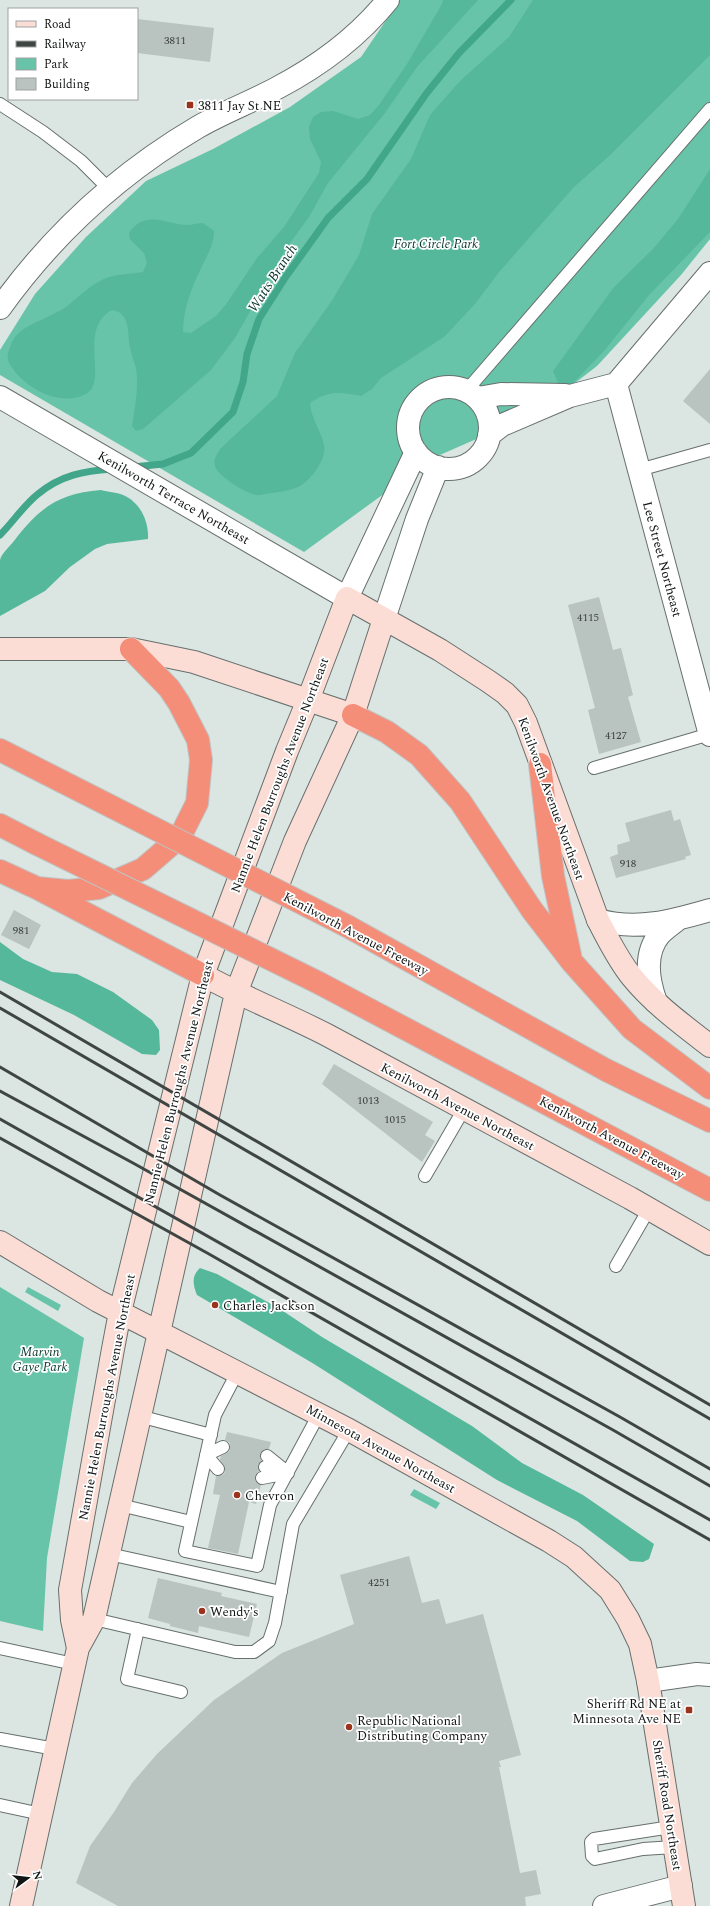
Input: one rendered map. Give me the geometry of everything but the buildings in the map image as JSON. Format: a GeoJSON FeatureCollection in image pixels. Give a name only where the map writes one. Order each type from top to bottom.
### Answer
{"type":"FeatureCollection","features":[{"type":"Feature","properties":{"kind":"highway"},"geometry":{"type":"LineString","coordinates":[[37,888],[68,890],[99,888],[143,869],[180,837],[197,803],[201,760],[195,734],[179,703],[168,688],[131,649]]}},
{"type":"Feature","properties":{"kind":"highway"},"geometry":{"type":"LineString","coordinates":[[352,715],[387,732],[419,754],[460,801],[532,910],[572,962],[632,1029],[710,1088]]}},
{"type":"Feature","properties":{"kind":"highway","name":"Kenilworth Avenue Freeway"},"geometry":{"type":"LineString","coordinates":[[0,750],[347,926],[606,1070],[710,1121]]}},
{"type":"Feature","properties":{"kind":"highway"},"geometry":{"type":"LineString","coordinates":[[540,764],[554,876],[572,962]]}},
{"type":"Feature","properties":{"kind":"highway","name":"Kenilworth Avenue Freeway"},"geometry":{"type":"LineString","coordinates":[[0,825],[319,983],[710,1190]]}},
{"type":"Feature","properties":{"kind":"highway"},"geometry":{"type":"LineString","coordinates":[[0,871],[37,888],[203,975]]}},
{"type":"Feature","properties":{"kind":"main road","name":"Kenilworth Avenue Northeast"},"geometry":{"type":"LineString","coordinates":[[347,598],[440,650],[505,693],[516,705],[526,723],[598,920],[612,946],[632,977],[656,1002],[710,1046]]}},
{"type":"Feature","properties":{"kind":"main road","name":"Nannie Helen Burroughs Avenue Northeast"},"geometry":{"type":"LineString","coordinates":[[76,1656],[70,1590],[120,1312],[203,975],[286,751],[308,700],[347,598]]}},
{"type":"Feature","properties":{"kind":"main road","name":"Nannie Helen Burroughs Avenue Northeast"},"geometry":{"type":"LineString","coordinates":[[20,1906],[76,1656],[94,1619],[236,993],[295,841],[352,715],[384,619]]}},
{"type":"Feature","properties":{"kind":"main road"},"geometry":{"type":"LineString","coordinates":[[0,649],[131,649],[194,662],[352,715]]}},
{"type":"Feature","properties":{"kind":"main road","name":"Kenilworth Avenue Northeast"},"geometry":{"type":"LineString","coordinates":[[203,975],[236,993],[320,1031],[649,1209],[710,1244]]}},
{"type":"Feature","properties":{"kind":"main road","name":"Minnesota Avenue Northeast"},"geometry":{"type":"LineString","coordinates":[[0,1242],[120,1312],[349,1430],[549,1541],[574,1557],[610,1590],[628,1619],[640,1644],[648,1681]]}},
{"type":"Feature","properties":{"kind":"main road","name":"Sheriff Road Northeast"},"geometry":{"type":"LineString","coordinates":[[648,1681],[682,1896]]}},
{"type":"Feature","properties":{"kind":"street"},"geometry":{"type":"LineString","coordinates":[[0,308],[27,272],[57,238],[109,189],[175,141],[224,113],[276,89],[323,60],[366,24],[388,0]]}},
{"type":"Feature","properties":{"kind":"street"},"geometry":{"type":"LineString","coordinates":[[489,435],[502,425],[570,396],[616,384],[710,273]]}},
{"type":"Feature","properties":{"kind":"street","name":"Lee Street Northeast"},"geometry":{"type":"LineString","coordinates":[[616,384],[710,734]]}},
{"type":"Feature","properties":{"kind":"street"},"geometry":{"type":"LineString","coordinates":[[472,394],[486,409],[490,422],[489,435],[485,448],[471,462],[452,469],[438,467],[426,462],[416,452],[410,440],[408,426],[411,413],[418,401],[428,392],[441,387],[454,387],[472,394],[570,396]]}},
{"type":"Feature","properties":{"kind":"street","name":"Kenilworth Terrace Northeast"},"geometry":{"type":"LineString","coordinates":[[0,397],[347,598]]}},
{"type":"Feature","properties":{"kind":"street","name":"Nannie Helen Burroughs Avenue Northeast"},"geometry":{"type":"LineString","coordinates":[[347,598],[416,452]]}},
{"type":"Feature","properties":{"kind":"street","name":"Nannie Helen Burroughs Avenue Northeast"},"geometry":{"type":"LineString","coordinates":[[384,619],[417,519],[438,467]]}},
{"type":"Feature","properties":{"kind":"street"},"geometry":{"type":"LineString","coordinates":[[598,920],[615,925],[633,925],[677,920],[710,910]]}},
{"type":"Feature","properties":{"kind":"street"},"geometry":{"type":"LineString","coordinates":[[656,1002],[649,981],[649,963],[652,948],[660,934],[677,920]]}},
{"type":"Feature","properties":{"kind":"street"},"geometry":{"type":"LineString","coordinates":[[648,1681],[697,1674],[710,1675]]}},
{"type":"Feature","properties":{"kind":"street"},"geometry":{"type":"LineString","coordinates":[[604,1906],[682,1896]]}},
{"type":"Feature","properties":{"kind":"lane"},"geometry":{"type":"LineString","coordinates":[[0,104],[43,132],[81,161],[109,189]]}},
{"type":"Feature","properties":{"kind":"lane"},"geometry":{"type":"LineString","coordinates":[[472,394],[710,109]]}},
{"type":"Feature","properties":{"kind":"lane"},"geometry":{"type":"LineString","coordinates":[[639,470],[710,450]]}},
{"type":"Feature","properties":{"kind":"lane"},"geometry":{"type":"LineString","coordinates":[[594,768],[710,734]]}},
{"type":"Feature","properties":{"kind":"lane"},"geometry":{"type":"LineString","coordinates":[[425,1176],[464,1109]]}},
{"type":"Feature","properties":{"kind":"lane"},"geometry":{"type":"LineString","coordinates":[[616,1266],[649,1209]]}},
{"type":"Feature","properties":{"kind":"lane"},"geometry":{"type":"LineString","coordinates":[[237,1373],[215,1415],[185,1551],[257,1566],[270,1505],[319,1414]]}},
{"type":"Feature","properties":{"kind":"lane"},"geometry":{"type":"LineString","coordinates":[[140,1416],[211,1435]]}},
{"type":"Feature","properties":{"kind":"lane"},"geometry":{"type":"LineString","coordinates":[[94,1619],[235,1652],[254,1652],[269,1641],[275,1623],[293,1524],[349,1430]]}},
{"type":"Feature","properties":{"kind":"lane"},"geometry":{"type":"LineString","coordinates":[[206,1455],[220,1458],[206,1455]]}},
{"type":"Feature","properties":{"kind":"lane"},"geometry":{"type":"LineString","coordinates":[[288,1473],[265,1467],[288,1473]]}},
{"type":"Feature","properties":{"kind":"lane"},"geometry":{"type":"LineString","coordinates":[[120,1505],[191,1522]]}},
{"type":"Feature","properties":{"kind":"lane"},"geometry":{"type":"LineString","coordinates":[[109,1554],[281,1592]]}},
{"type":"Feature","properties":{"kind":"lane"},"geometry":{"type":"LineString","coordinates":[[138,1629],[127,1679],[181,1692]]}},
{"type":"Feature","properties":{"kind":"lane"},"geometry":{"type":"LineString","coordinates":[[0,1648],[76,1656]]}},
{"type":"Feature","properties":{"kind":"lane"},"geometry":{"type":"LineString","coordinates":[[0,1739],[55,1749]]}},
{"type":"Feature","properties":{"kind":"lane"},"geometry":{"type":"LineString","coordinates":[[0,1805],[41,1814]]}},
{"type":"Feature","properties":{"kind":"lane"},"geometry":{"type":"LineString","coordinates":[[673,1837],[643,1849],[595,1858],[592,1856],[591,1842],[594,1839],[673,1837]]}},
{"type":"Feature","properties":{"kind":"green space","name":"Fort Circle Park"},"geometry":{"type":"Polygon","coordinates":[[[400,0],[710,0],[710,239],[681,275],[597,366],[536,413],[433,458],[304,552],[0,375],[0,350],[35,294],[86,237],[146,181],[213,149],[290,107],[361,57],[400,0]]]}},
{"type":"Feature","properties":{"kind":"green space"},"geometry":{"type":"Polygon","coordinates":[[[443,0],[478,0],[417,67],[385,113],[328,183],[309,217],[285,250],[235,338],[211,370],[143,429],[136,431],[132,426],[137,390],[136,368],[130,350],[128,329],[125,319],[118,312],[112,310],[102,319],[96,329],[94,342],[95,378],[92,388],[86,394],[67,398],[58,398],[48,395],[31,386],[16,373],[8,360],[8,357],[13,341],[20,332],[61,310],[89,288],[108,277],[143,272],[147,263],[144,253],[130,239],[129,233],[142,221],[156,220],[187,225],[203,223],[214,231],[210,249],[189,298],[183,323],[183,332],[191,333],[216,316],[227,303],[257,258],[284,227],[319,173],[321,162],[310,139],[309,127],[313,117],[321,112],[333,111],[358,119],[370,115],[379,105],[407,64],[443,0]]]}},
{"type":"Feature","properties":{"kind":"green space"},"geometry":{"type":"Polygon","coordinates":[[[533,0],[710,0],[710,55],[608,157],[574,187],[500,271],[475,304],[444,337],[381,378],[372,389],[361,396],[335,393],[323,396],[310,403],[313,417],[323,442],[324,453],[320,464],[308,480],[293,489],[260,495],[252,494],[233,484],[221,475],[215,466],[215,459],[220,449],[277,396],[295,353],[333,299],[359,255],[372,214],[411,159],[430,115],[460,81],[509,37],[533,0]]]}},
{"type":"Feature","properties":{"kind":"green space"},"geometry":{"type":"Polygon","coordinates":[[[710,169],[710,232],[650,294],[604,351],[571,385],[559,385],[553,371],[614,287],[653,249],[678,219],[710,169]]]}},
{"type":"Feature","properties":{"kind":"green space"},"geometry":{"type":"Polygon","coordinates":[[[101,490],[120,494],[129,498],[139,507],[147,526],[148,539],[107,544],[95,549],[70,567],[45,591],[0,616],[0,560],[23,529],[41,511],[51,504],[73,495],[101,490]]]}},
{"type":"Feature","properties":{"kind":"green space"},"geometry":{"type":"Polygon","coordinates":[[[0,942],[23,959],[52,972],[77,974],[113,992],[152,1020],[159,1030],[160,1050],[156,1055],[142,1054],[74,1015],[0,980],[0,942]]]}},
{"type":"Feature","properties":{"kind":"green space"},"geometry":{"type":"Polygon","coordinates":[[[200,1268],[217,1274],[280,1309],[322,1337],[472,1426],[522,1463],[583,1495],[654,1544],[649,1559],[643,1562],[630,1561],[577,1521],[497,1480],[314,1364],[197,1295],[194,1277],[200,1268]]]}},
{"type":"Feature","properties":{"kind":"green space","name":"Marvin Gaye Park"},"geometry":{"type":"Polygon","coordinates":[[[0,1287],[84,1338],[47,1558],[43,1631],[0,1621],[0,1287]]]}},
{"type":"Feature","properties":{"kind":"green space"},"geometry":{"type":"Polygon","coordinates":[[[28,1287],[61,1305],[58,1311],[25,1292],[28,1287]]]}},
{"type":"Feature","properties":{"kind":"green space"},"geometry":{"type":"Polygon","coordinates":[[[414,1489],[440,1503],[436,1509],[410,1495],[414,1489]]]}},
{"type":"Feature","properties":{"kind":"waterway","name":"Watts Branch"},"geometry":{"type":"LineString","coordinates":[[133,467],[163,464],[191,453],[233,412],[243,382],[247,354],[259,319],[285,278],[328,218],[367,179],[426,94],[459,53],[511,0]]}},
{"type":"Feature","properties":{"kind":"waterway","name":"Watts Branch"},"geometry":{"type":"LineString","coordinates":[[0,535],[33,498],[55,482],[73,475],[112,469]]}},
{"type":"Feature","properties":{"kind":"railway"},"geometry":{"type":"LineString","coordinates":[[0,992],[710,1405]]}},
{"type":"Feature","properties":{"kind":"railway"},"geometry":{"type":"LineString","coordinates":[[0,1008],[710,1419]]}},
{"type":"Feature","properties":{"kind":"railway"},"geometry":{"type":"LineString","coordinates":[[0,1067],[220,1195],[620,1417],[710,1469]]}},
{"type":"Feature","properties":{"kind":"railway"},"geometry":{"type":"LineString","coordinates":[[0,1091],[133,1163],[613,1430],[710,1486]]}},
{"type":"Feature","properties":{"kind":"railway"},"geometry":{"type":"LineString","coordinates":[[0,1119],[710,1520]]}},
{"type":"Feature","properties":{"kind":"railway"},"geometry":{"type":"LineString","coordinates":[[0,1138],[209,1254],[710,1540]]}},
{"type":"Feature","properties":{"kind":"place","name":"3811 Jay St NE"},"geometry":{"type":"Point","coordinates":[190,105]}},
{"type":"Feature","properties":{"kind":"place","name":"Charles Jackson"},"geometry":{"type":"Point","coordinates":[215,1305]}},
{"type":"Feature","properties":{"kind":"place","name":"Chevron"},"geometry":{"type":"Point","coordinates":[237,1495]}},
{"type":"Feature","properties":{"kind":"place","name":"Wendy's"},"geometry":{"type":"Point","coordinates":[202,1611]}},
{"type":"Feature","properties":{"kind":"place","name":"Sheriff Rd NE at Minnesota Ave NE"},"geometry":{"type":"Point","coordinates":[689,1710]}},
{"type":"Feature","properties":{"kind":"place","name":"Republic National Distributing Company"},"geometry":{"type":"Point","coordinates":[349,1727]}}]}
